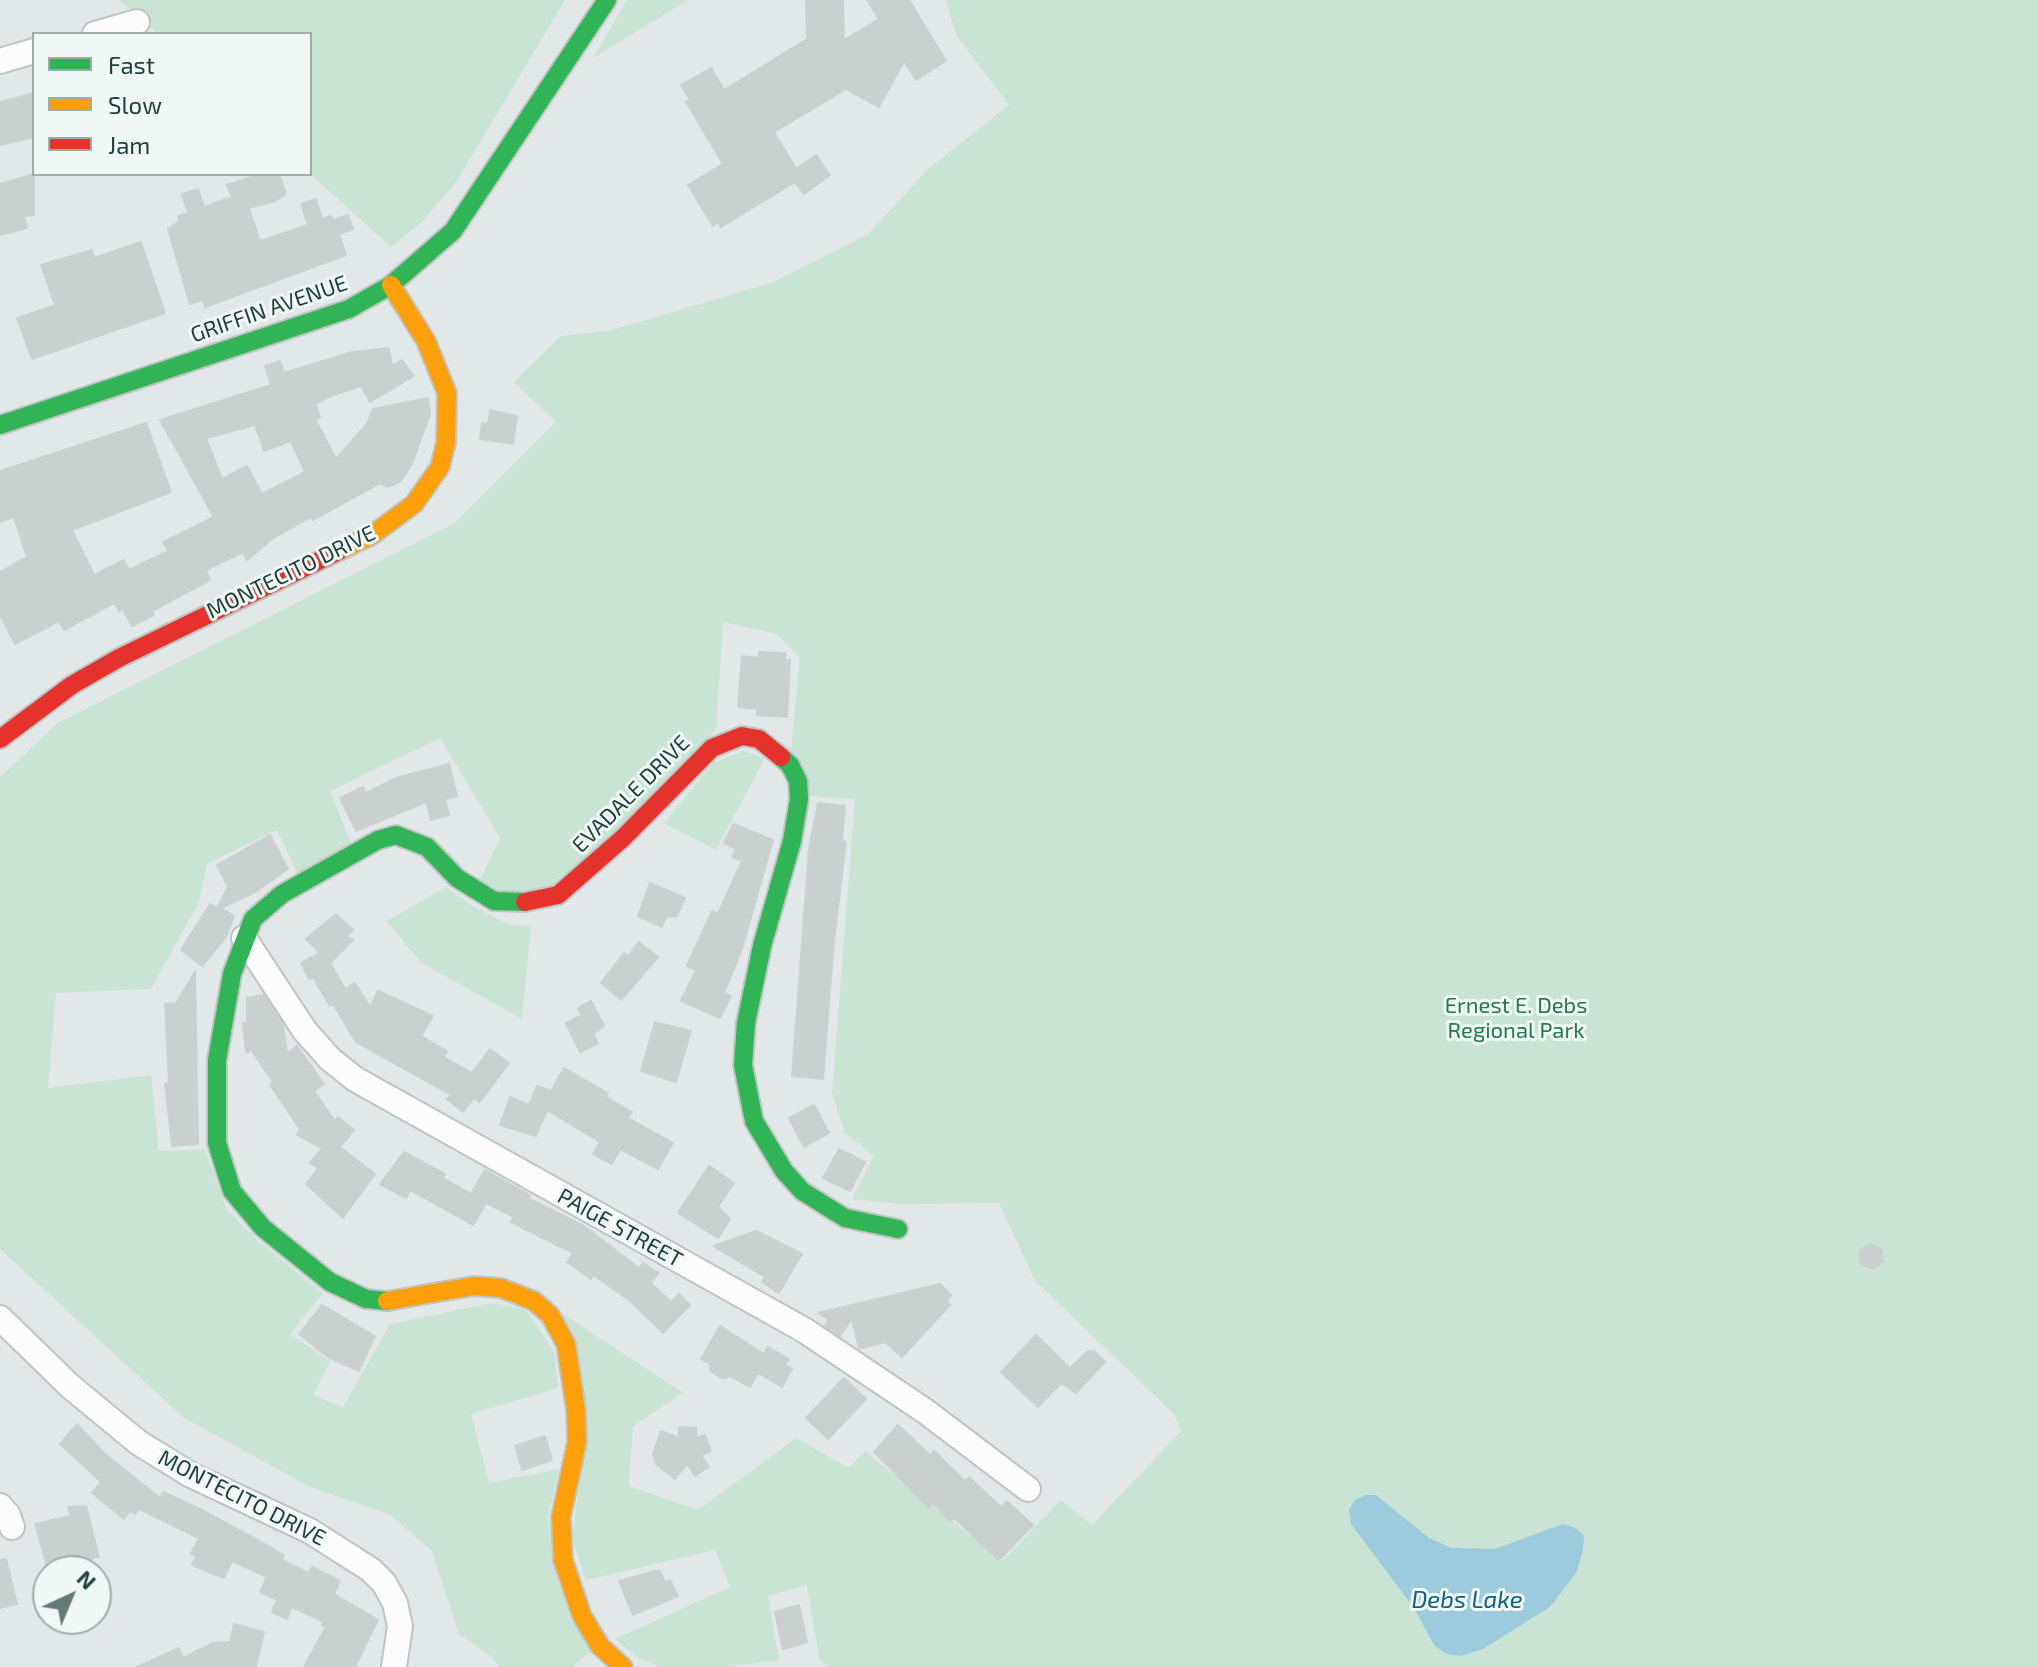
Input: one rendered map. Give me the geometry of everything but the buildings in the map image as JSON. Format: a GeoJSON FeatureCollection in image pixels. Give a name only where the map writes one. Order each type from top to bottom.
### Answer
{"type":"FeatureCollection","features":[{"type":"Feature","properties":{"kind":"street","name":"GRIFFIN AVENUE"},"geometry":{"type":"LineString","coordinates":[[0,425],[349,309],[391,285],[453,231],[483,191],[607,0]]}},
{"type":"Feature","properties":{"kind":"street"},"geometry":{"type":"LineString","coordinates":[[102,32],[137,22]]}},
{"type":"Feature","properties":{"kind":"street"},"geometry":{"type":"LineString","coordinates":[[0,61],[32,52]]}},
{"type":"Feature","properties":{"kind":"street","name":"MONTECITO DRIVE"},"geometry":{"type":"LineString","coordinates":[[0,739],[72,685],[119,658],[372,535],[414,504],[427,489],[440,467],[446,442],[449,418],[447,393],[426,341],[391,285]]}},
{"type":"Feature","properties":{"kind":"street","name":"EVADALE DRIVE"},"geometry":{"type":"LineString","coordinates":[[244,938],[253,919],[282,894],[378,840],[396,835],[411,838],[427,847],[457,878],[494,901],[515,904],[558,895],[604,856],[712,748],[742,736],[759,739],[790,765],[798,781],[799,799],[792,841],[762,946],[746,1023],[743,1065],[754,1121],[784,1171],[802,1191],[845,1218],[898,1229]]}},
{"type":"Feature","properties":{"kind":"street"},"geometry":{"type":"LineString","coordinates":[[244,938],[226,999],[217,1060],[217,1143],[232,1191],[263,1228],[330,1282],[348,1292],[388,1301],[474,1286],[501,1288],[534,1301],[550,1315],[566,1344],[576,1410],[577,1442],[561,1517],[563,1560],[582,1616],[600,1646],[623,1667]]}},
{"type":"Feature","properties":{"kind":"street","name":"PAIGE STREET"},"geometry":{"type":"LineString","coordinates":[[244,938],[305,1031],[330,1059],[355,1079],[804,1330],[925,1411],[1028,1489]]}},
{"type":"Feature","properties":{"kind":"street","name":"MONTECITO DRIVE"},"geometry":{"type":"LineString","coordinates":[[0,1318],[71,1387],[139,1443],[191,1475],[310,1531],[371,1570],[384,1583],[395,1603],[400,1626],[394,1667]]}},
{"type":"Feature","properties":{"kind":"green space"},"geometry":{"type":"Polygon","coordinates":[[[120,0],[565,0],[456,182],[421,223],[391,247],[312,176],[312,32],[155,32],[120,0]]]}},
{"type":"Feature","properties":{"kind":"green space"},"geometry":{"type":"Polygon","coordinates":[[[627,0],[688,0],[593,58],[627,0]]]}},
{"type":"Feature","properties":{"kind":"green space","name":"Ernest E. Debs Regional Park"},"geometry":{"type":"Polygon","coordinates":[[[946,0],[2038,0],[2038,1667],[829,1667],[819,1659],[807,1585],[768,1596],[779,1660],[725,1667],[661,1667],[638,1658],[615,1639],[730,1587],[715,1550],[586,1580],[572,1538],[587,1420],[580,1367],[562,1313],[683,1393],[633,1426],[629,1486],[698,1510],[796,1438],[849,1468],[865,1451],[1002,1561],[1061,1500],[1092,1525],[1181,1431],[1174,1414],[1035,1281],[999,1203],[900,1204],[852,1199],[874,1156],[845,1133],[832,1093],[855,799],[810,796],[791,749],[800,657],[776,634],[723,622],[716,729],[684,768],[594,856],[547,894],[515,898],[479,882],[500,838],[440,738],[330,791],[351,843],[301,881],[277,830],[207,864],[199,902],[151,989],[56,993],[48,1088],[151,1075],[159,1151],[205,1149],[226,1208],[255,1238],[323,1293],[290,1334],[330,1361],[313,1395],[343,1407],[390,1324],[492,1303],[526,1310],[554,1351],[558,1388],[471,1414],[489,1483],[559,1469],[548,1517],[553,1563],[578,1623],[597,1647],[572,1667],[499,1667],[492,1657],[459,1634],[432,1551],[389,1514],[310,1487],[184,1418],[0,1249],[0,777],[58,723],[455,523],[556,422],[514,382],[561,336],[609,331],[774,282],[868,234],[928,169],[1009,105],[956,35],[946,0]]]}},
{"type":"Feature","properties":{"kind":"green space"},"geometry":{"type":"Polygon","coordinates":[[[743,751],[765,758],[716,850],[664,823],[713,763],[743,751]]]}},
{"type":"Feature","properties":{"kind":"green space"},"geometry":{"type":"Polygon","coordinates":[[[446,887],[471,905],[509,925],[531,926],[522,1019],[420,962],[387,921],[446,887]]]}},
{"type":"Feature","properties":{"kind":"water","name":"Debs Lake"},"geometry":{"type":"Polygon","coordinates":[[[1376,1495],[1429,1538],[1452,1548],[1495,1549],[1563,1524],[1577,1529],[1584,1536],[1583,1551],[1576,1573],[1550,1607],[1483,1649],[1461,1656],[1446,1654],[1434,1645],[1414,1608],[1351,1524],[1349,1509],[1355,1500],[1376,1495]]]}},
{"type":"Feature","properties":{"kind":"traffic: fast"},"geometry":{"type":"LineString","coordinates":[[0,425],[349,309],[391,285],[453,231],[607,0]]}},
{"type":"Feature","properties":{"kind":"traffic: fast"},"geometry":{"type":"LineString","coordinates":[[781,757],[790,765],[798,781],[799,799],[792,841],[762,946],[746,1023],[743,1065],[754,1121],[784,1171],[802,1191],[845,1218],[898,1229]]}},
{"type":"Feature","properties":{"kind":"traffic: fast"},"geometry":{"type":"LineString","coordinates":[[387,1301],[366,1299],[330,1282],[263,1228],[232,1191],[217,1143],[217,1060],[232,974],[253,919],[282,894],[378,840],[396,835],[427,847],[457,878],[494,901],[525,902]]}},
{"type":"Feature","properties":{"kind":"traffic: slow"},"geometry":{"type":"LineString","coordinates":[[339,551],[372,535],[414,504],[440,467],[446,442],[447,393],[426,341],[391,285]]}},
{"type":"Feature","properties":{"kind":"traffic: slow"},"geometry":{"type":"LineString","coordinates":[[387,1301],[474,1286],[501,1288],[534,1301],[550,1315],[566,1344],[576,1410],[577,1442],[561,1517],[563,1560],[582,1616],[600,1646],[623,1667]]}},
{"type":"Feature","properties":{"kind":"traffic: jam"},"geometry":{"type":"LineString","coordinates":[[0,739],[72,685],[119,658],[339,551]]}},
{"type":"Feature","properties":{"kind":"traffic: jam"},"geometry":{"type":"LineString","coordinates":[[525,902],[558,895],[623,838],[712,748],[742,736],[759,739],[781,757]]}}]}
